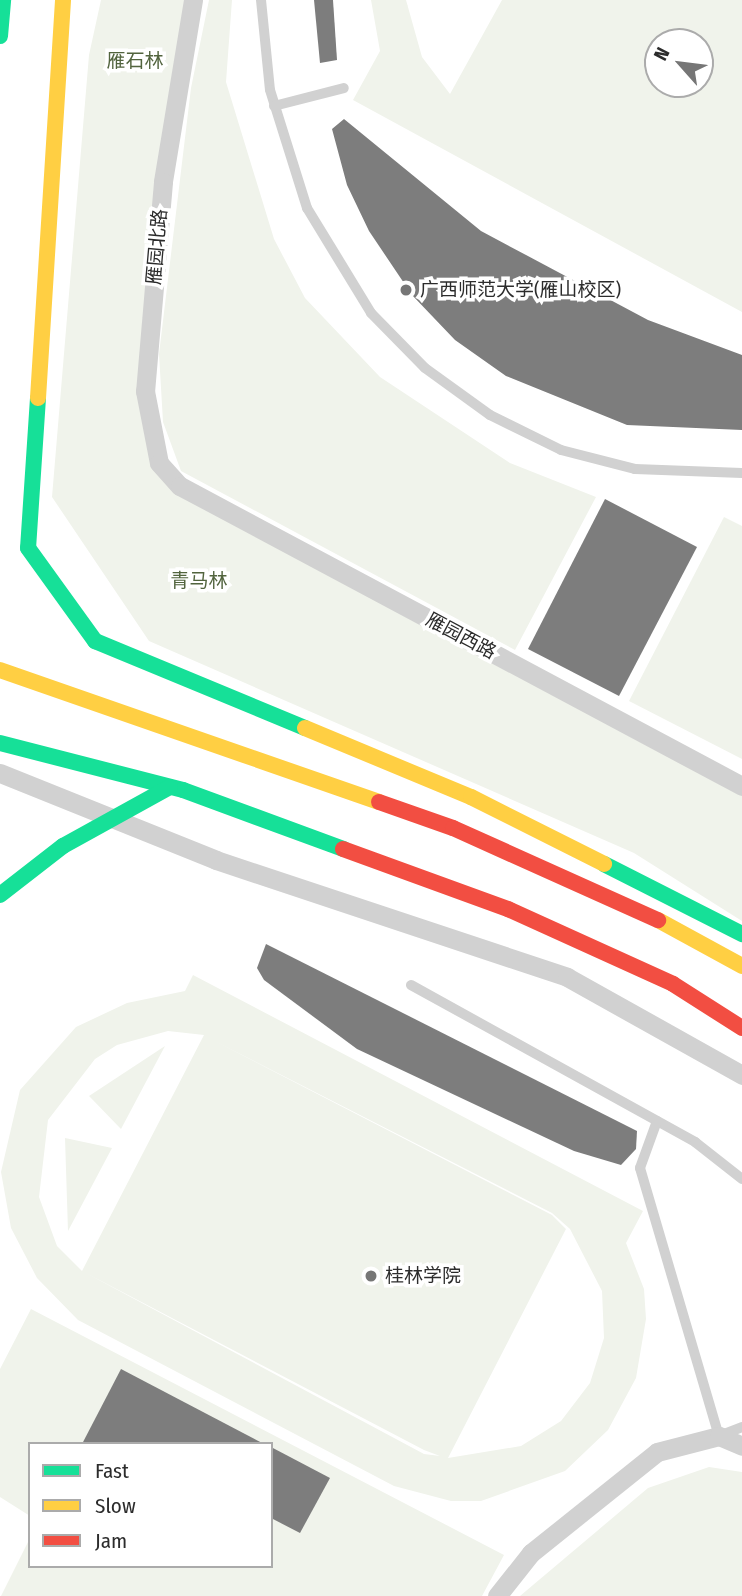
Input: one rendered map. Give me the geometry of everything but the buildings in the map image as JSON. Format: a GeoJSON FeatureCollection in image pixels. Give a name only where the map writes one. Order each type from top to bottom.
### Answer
{"type":"FeatureCollection","features":[{"type":"Feature","properties":{"kind":"main road"},"geometry":{"type":"LineString","coordinates":[[0,36],[3,0]]}},
{"type":"Feature","properties":{"kind":"main road"},"geometry":{"type":"LineString","coordinates":[[64,0],[28,548],[95,641],[471,797],[742,934]]}},
{"type":"Feature","properties":{"kind":"main road"},"geometry":{"type":"LineString","coordinates":[[0,670],[453,828],[650,915],[742,966]]}},
{"type":"Feature","properties":{"kind":"main road"},"geometry":{"type":"LineString","coordinates":[[0,743],[170,787],[508,909],[673,984],[742,1028]]}},
{"type":"Feature","properties":{"kind":"main road"},"geometry":{"type":"LineString","coordinates":[[0,895],[109,819],[170,787]]}},
{"type":"Feature","properties":{"kind":"street","name":"雁园北路"},"geometry":{"type":"LineString","coordinates":[[180,486],[152,447],[145,391],[163,182],[193,0]]}},
{"type":"Feature","properties":{"kind":"street","name":"雁园西路"},"geometry":{"type":"LineString","coordinates":[[180,486],[742,786]]}},
{"type":"Feature","properties":{"kind":"street"},"geometry":{"type":"LineString","coordinates":[[0,773],[109,819],[567,977],[742,1075]]}},
{"type":"Feature","properties":{"kind":"street"},"geometry":{"type":"LineString","coordinates":[[497,1596],[531,1553],[657,1452],[719,1436],[742,1446]]}},
{"type":"Feature","properties":{"kind":"lane"},"geometry":{"type":"LineString","coordinates":[[261,0],[274,106],[303,198],[326,244],[371,313],[425,368],[490,415],[561,450],[635,469],[742,473]]}},
{"type":"Feature","properties":{"kind":"lane"},"geometry":{"type":"LineString","coordinates":[[274,106],[344,88]]}},
{"type":"Feature","properties":{"kind":"lane"},"geometry":{"type":"LineString","coordinates":[[411,985],[657,1121],[742,1179]]}},
{"type":"Feature","properties":{"kind":"lane"},"geometry":{"type":"LineString","coordinates":[[657,1121],[640,1168],[719,1436],[742,1427]]}},
{"type":"Feature","properties":{"kind":"green space","name":"青马林"},"geometry":{"type":"Polygon","coordinates":[[[101,0],[193,0],[145,391],[169,476],[742,786],[742,921],[634,853],[149,641],[52,497],[89,55],[101,0]]]}},
{"type":"Feature","properties":{"kind":"green space"},"geometry":{"type":"Polygon","coordinates":[[[209,0],[232,0],[226,82],[274,239],[305,298],[380,377],[510,463],[596,497],[515,650],[181,471],[163,422],[159,354],[191,88],[209,0]]]}},
{"type":"Feature","properties":{"kind":"green space"},"geometry":{"type":"Polygon","coordinates":[[[371,0],[406,0],[422,57],[450,94],[502,0],[742,0],[742,312],[353,100],[380,51],[371,0]]]}},
{"type":"Feature","properties":{"kind":"green space"},"geometry":{"type":"Polygon","coordinates":[[[724,517],[742,526],[742,759],[629,701],[724,517]]]}},
{"type":"Feature","properties":{"kind":"green space"},"geometry":{"type":"Polygon","coordinates":[[[193,975],[643,1211],[626,1243],[644,1289],[646,1319],[636,1378],[608,1430],[565,1471],[481,1501],[451,1501],[394,1486],[78,1320],[37,1278],[11,1228],[1,1172],[20,1090],[76,1027],[127,1003],[185,991],[193,975]],[[168,1031],[117,1045],[95,1059],[48,1120],[39,1197],[57,1246],[82,1271],[204,1035],[168,1031]],[[207,1037],[552,1215],[566,1229],[448,1458],[521,1446],[561,1421],[590,1383],[604,1338],[602,1291],[570,1229],[552,1213],[207,1037]],[[84,1272],[424,1454],[440,1456],[84,1272]]]}},
{"type":"Feature","properties":{"kind":"green space"},"geometry":{"type":"Polygon","coordinates":[[[165,1046],[121,1129],[89,1096],[165,1046]]]}},
{"type":"Feature","properties":{"kind":"green space"},"geometry":{"type":"Polygon","coordinates":[[[65,1138],[112,1148],[68,1231],[65,1138]]]}},
{"type":"Feature","properties":{"kind":"green space"},"geometry":{"type":"Polygon","coordinates":[[[31,1309],[504,1555],[482,1596],[1,1596],[28,1542],[28,1568],[273,1568],[273,1442],[28,1442],[28,1515],[0,1497],[0,1369],[31,1309]]]}},
{"type":"Feature","properties":{"kind":"green space"},"geometry":{"type":"Polygon","coordinates":[[[709,1467],[742,1472],[742,1596],[520,1596],[648,1488],[709,1467]]]}},
{"type":"Feature","properties":{"kind":"traffic: fast"},"geometry":{"type":"LineString","coordinates":[[0,36],[3,0]]}},
{"type":"Feature","properties":{"kind":"traffic: fast"},"geometry":{"type":"LineString","coordinates":[[38,398],[28,548],[95,641],[305,728]]}},
{"type":"Feature","properties":{"kind":"traffic: fast"},"geometry":{"type":"LineString","coordinates":[[0,743],[183,790],[343,849]]}},
{"type":"Feature","properties":{"kind":"traffic: fast"},"geometry":{"type":"LineString","coordinates":[[0,895],[63,846],[170,787]]}},
{"type":"Feature","properties":{"kind":"traffic: fast"},"geometry":{"type":"LineString","coordinates":[[604,864],[742,934]]}},
{"type":"Feature","properties":{"kind":"traffic: slow"},"geometry":{"type":"LineString","coordinates":[[38,398],[63,0]]}},
{"type":"Feature","properties":{"kind":"traffic: slow"},"geometry":{"type":"LineString","coordinates":[[0,670],[379,802]]}},
{"type":"Feature","properties":{"kind":"traffic: slow"},"geometry":{"type":"LineString","coordinates":[[305,728],[471,797],[604,864]]}},
{"type":"Feature","properties":{"kind":"traffic: slow"},"geometry":{"type":"LineString","coordinates":[[658,920],[742,966]]}},
{"type":"Feature","properties":{"kind":"traffic: jam"},"geometry":{"type":"LineString","coordinates":[[379,802],[453,828],[658,920]]}},
{"type":"Feature","properties":{"kind":"traffic: jam"},"geometry":{"type":"LineString","coordinates":[[343,849],[508,909],[673,984],[742,1028]]}},
{"type":"Feature","properties":{"kind":"place","name":"广西师范大学(雁山校区)"},"geometry":{"type":"Point","coordinates":[406,290]}},
{"type":"Feature","properties":{"kind":"place","name":"桂林学院"},"geometry":{"type":"Point","coordinates":[371,1276]}},
{"type":"Feature","properties":{"kind":"park label","name":"雁石林"},"geometry":{"type":"Point","coordinates":[135,61]}}]}
